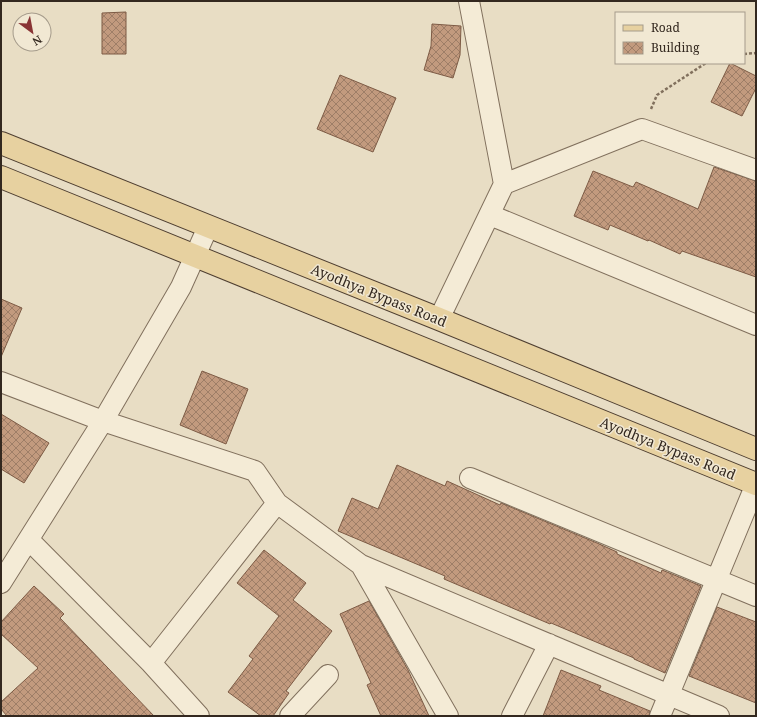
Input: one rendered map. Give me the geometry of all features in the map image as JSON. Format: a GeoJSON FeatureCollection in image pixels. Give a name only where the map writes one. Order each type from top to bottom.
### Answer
{"type":"FeatureCollection","features":[{"type":"Feature","properties":{"kind":"main road","name":"Ayodhya Bypass Road"},"geometry":{"type":"LineString","coordinates":[[1,143],[439,319],[756,449]]}},
{"type":"Feature","properties":{"kind":"main road","name":"Ayodhya Bypass Road"},"geometry":{"type":"LineString","coordinates":[[1,177],[756,484]]}},
{"type":"Feature","properties":{"kind":"street"},"geometry":{"type":"LineString","coordinates":[[439,319],[504,184],[469,1]]}},
{"type":"Feature","properties":{"kind":"street"},"geometry":{"type":"LineString","coordinates":[[504,184],[642,128],[756,170]]}},
{"type":"Feature","properties":{"kind":"street"},"geometry":{"type":"LineString","coordinates":[[490,215],[756,325]]}},
{"type":"Feature","properties":{"kind":"street"},"geometry":{"type":"LineString","coordinates":[[1,583],[103,422],[181,287],[196,257],[208,227]]}},
{"type":"Feature","properties":{"kind":"street"},"geometry":{"type":"LineString","coordinates":[[1,382],[103,422],[255,471],[277,503],[361,565],[719,716]]}},
{"type":"Feature","properties":{"kind":"street"},"geometry":{"type":"LineString","coordinates":[[470,478],[756,596]]}},
{"type":"Feature","properties":{"kind":"street"},"geometry":{"type":"LineString","coordinates":[[660,716],[756,484]]}},
{"type":"Feature","properties":{"kind":"street"},"geometry":{"type":"LineString","coordinates":[[151,663],[277,503]]}},
{"type":"Feature","properties":{"kind":"street"},"geometry":{"type":"LineString","coordinates":[[29,540],[151,663],[199,716]]}},
{"type":"Feature","properties":{"kind":"street"},"geometry":{"type":"LineString","coordinates":[[361,565],[448,716]]}},
{"type":"Feature","properties":{"kind":"street"},"geometry":{"type":"LineString","coordinates":[[512,716],[549,644]]}},
{"type":"Feature","properties":{"kind":"street"},"geometry":{"type":"LineString","coordinates":[[290,716],[328,675]]}},
{"type":"Feature","properties":{"kind":"path"},"geometry":{"type":"LineString","coordinates":[[745,54],[756,53]]}},
{"type":"Feature","properties":{"kind":"path"},"geometry":{"type":"LineString","coordinates":[[642,128],[657,95],[704,64]]}},
{"type":"Feature","properties":{"kind":"building"},"geometry":{"type":"Polygon","coordinates":[[[126,12],[126,54],[102,54],[102,13],[126,12]]]}},
{"type":"Feature","properties":{"kind":"building"},"geometry":{"type":"Polygon","coordinates":[[[432,24],[461,26],[460,55],[453,78],[424,70],[431,46],[432,24]]]}},
{"type":"Feature","properties":{"kind":"building"},"geometry":{"type":"Polygon","coordinates":[[[730,64],[756,76],[756,88],[742,116],[711,102],[730,64]]]}},
{"type":"Feature","properties":{"kind":"building"},"geometry":{"type":"Polygon","coordinates":[[[340,75],[396,98],[373,152],[317,129],[340,75]]]}},
{"type":"Feature","properties":{"kind":"building"},"geometry":{"type":"Polygon","coordinates":[[[714,167],[756,181],[756,277],[682,251],[680,254],[610,225],[608,230],[574,216],[593,171],[633,187],[636,182],[698,209],[714,167]]]}},
{"type":"Feature","properties":{"kind":"building"},"geometry":{"type":"Polygon","coordinates":[[[1,299],[22,308],[1,357],[1,299]]]}},
{"type":"Feature","properties":{"kind":"building"},"geometry":{"type":"Polygon","coordinates":[[[202,371],[248,389],[226,444],[180,425],[202,371]]]}},
{"type":"Feature","properties":{"kind":"building"},"geometry":{"type":"Polygon","coordinates":[[[1,414],[49,443],[24,483],[1,469],[1,414]]]}},
{"type":"Feature","properties":{"kind":"building"},"geometry":{"type":"Polygon","coordinates":[[[397,465],[445,486],[447,481],[500,505],[501,503],[597,543],[617,552],[617,554],[661,573],[662,570],[701,586],[665,673],[634,658],[444,579],[445,576],[338,531],[352,498],[378,509],[397,465]]]}},
{"type":"Feature","properties":{"kind":"building"},"geometry":{"type":"Polygon","coordinates":[[[264,550],[306,583],[293,600],[332,631],[286,691],[289,693],[273,716],[261,716],[228,692],[253,659],[249,656],[279,616],[237,583],[264,550]]]}},
{"type":"Feature","properties":{"kind":"building"},"geometry":{"type":"Polygon","coordinates":[[[34,586],[64,614],[60,618],[154,716],[7,716],[1,709],[1,702],[38,668],[1,634],[1,622],[34,586]]]}},
{"type":"Feature","properties":{"kind":"building"},"geometry":{"type":"Polygon","coordinates":[[[369,601],[408,670],[429,716],[381,716],[367,685],[371,683],[340,614],[369,601]]]}},
{"type":"Feature","properties":{"kind":"building"},"geometry":{"type":"Polygon","coordinates":[[[717,607],[756,622],[756,703],[689,676],[717,607]]]}},
{"type":"Feature","properties":{"kind":"building"},"geometry":{"type":"Polygon","coordinates":[[[561,670],[601,686],[599,690],[650,711],[649,716],[543,716],[561,670]]]}}]}
